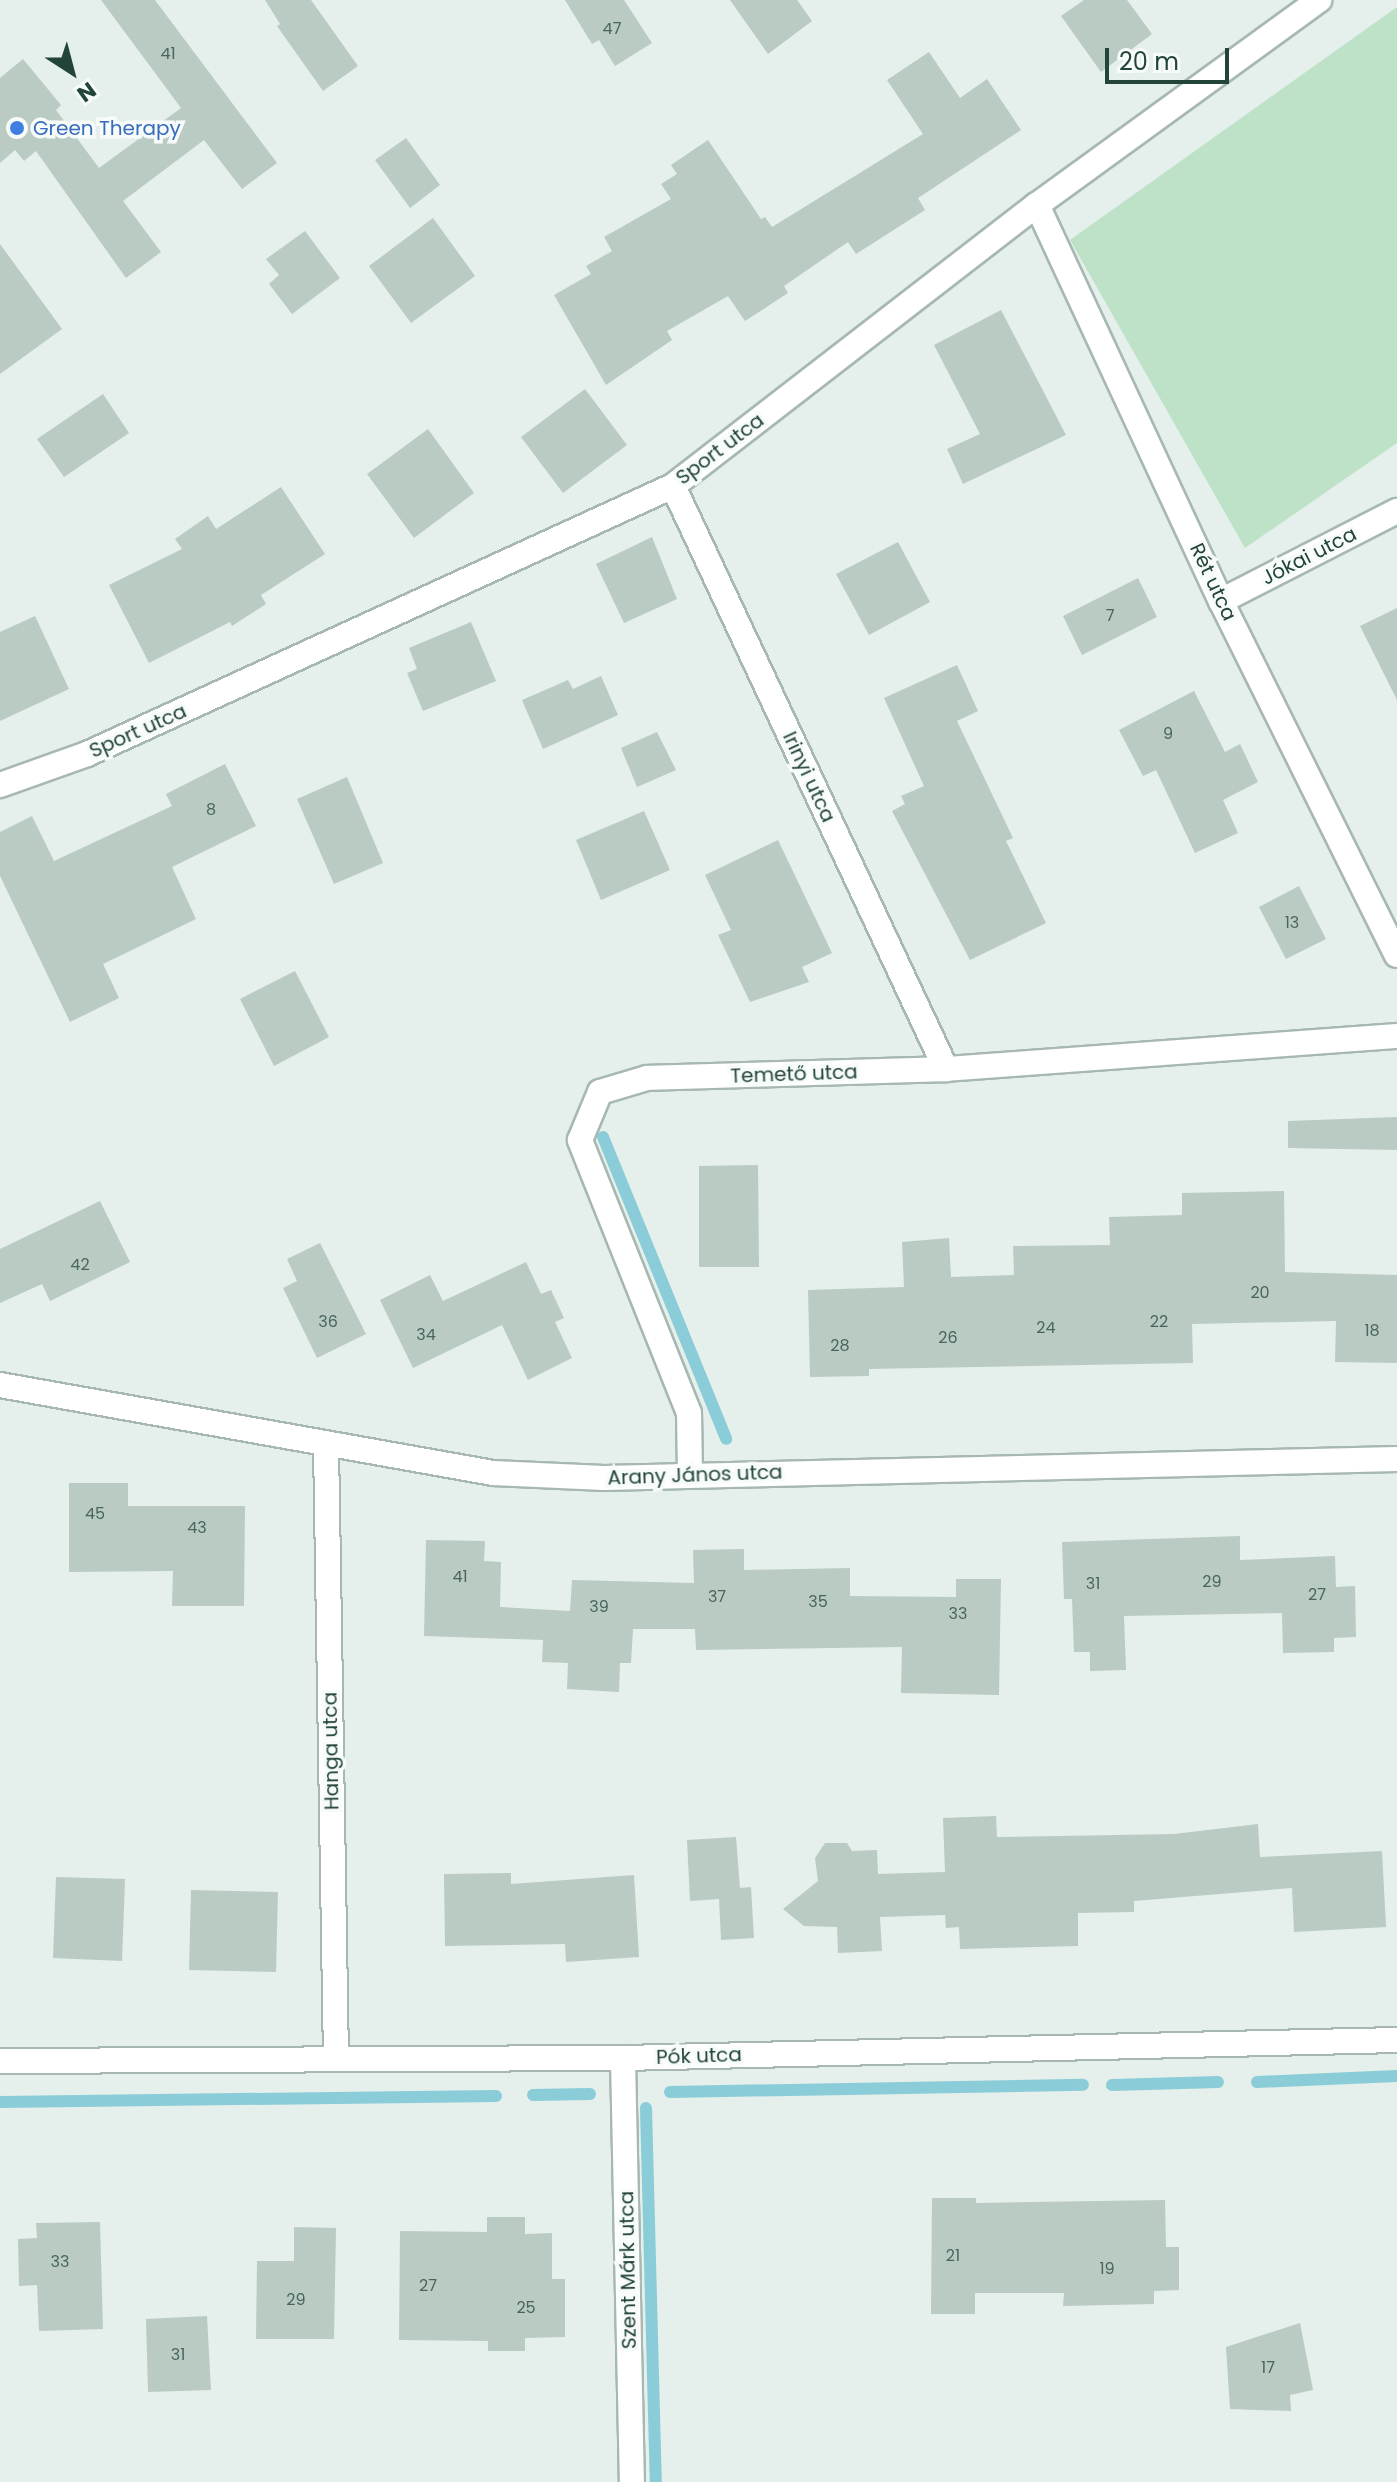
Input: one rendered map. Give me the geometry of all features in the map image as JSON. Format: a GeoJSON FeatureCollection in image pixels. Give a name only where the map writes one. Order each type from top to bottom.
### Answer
{"type":"FeatureCollection","features":[{"type":"Feature","properties":{"kind":"street","name":"Sport utca"},"geometry":{"type":"LineString","coordinates":[[0,785],[101,748],[673,486],[1037,205],[1319,0]]}},
{"type":"Feature","properties":{"kind":"street","name":"Rét utca"},"geometry":{"type":"LineString","coordinates":[[1037,205],[1221,601],[1397,955]]}},
{"type":"Feature","properties":{"kind":"street","name":"Irinyi utca"},"geometry":{"type":"LineString","coordinates":[[673,486],[946,1069]]}},
{"type":"Feature","properties":{"kind":"street","name":"Jókai utca"},"geometry":{"type":"LineString","coordinates":[[1221,601],[1397,511]]}},
{"type":"Feature","properties":{"kind":"street","name":"Temető utca"},"geometry":{"type":"LineString","coordinates":[[690,1475],[689,1413],[580,1140],[600,1092],[647,1078],[946,1069],[1397,1036]]}},
{"type":"Feature","properties":{"kind":"street","name":"Arany János utca"},"geometry":{"type":"LineString","coordinates":[[0,1385],[493,1473],[604,1478],[1397,1459]]}},
{"type":"Feature","properties":{"kind":"street","name":"Hanga utca"},"geometry":{"type":"LineString","coordinates":[[326,1444],[336,2058]]}},
{"type":"Feature","properties":{"kind":"street","name":"Pók utca"},"geometry":{"type":"LineString","coordinates":[[0,2061],[623,2058],[1397,2040]]}},
{"type":"Feature","properties":{"kind":"street","name":"Szent Márk utca"},"geometry":{"type":"LineString","coordinates":[[623,2058],[632,2482]]}},
{"type":"Feature","properties":{"kind":"green space"},"geometry":{"type":"Polygon","coordinates":[[[1397,7],[1397,443],[1245,548],[1070,240],[1397,7]]]}},
{"type":"Feature","properties":{"kind":"building"},"geometry":{"type":"Polygon","coordinates":[[[101,0],[155,0],[277,163],[242,189],[204,140],[123,201],[161,252],[126,278],[36,151],[24,161],[15,150],[0,163],[0,78],[23,59],[61,105],[56,110],[99,168],[181,108],[101,0]]]}},
{"type":"Feature","properties":{"kind":"building"},"geometry":{"type":"Polygon","coordinates":[[[265,0],[311,0],[358,66],[323,91],[277,26],[280,24],[265,0]]]}},
{"type":"Feature","properties":{"kind":"building"},"geometry":{"type":"Polygon","coordinates":[[[565,0],[624,0],[652,43],[615,66],[599,40],[592,44],[565,0]]]}},
{"type":"Feature","properties":{"kind":"building"},"geometry":{"type":"Polygon","coordinates":[[[730,0],[797,0],[812,21],[768,54],[730,0]]]}},
{"type":"Feature","properties":{"kind":"building"},"geometry":{"type":"Polygon","coordinates":[[[1084,0],[1127,0],[1152,34],[1101,72],[1061,16],[1084,0]]]}},
{"type":"Feature","properties":{"kind":"building"},"geometry":{"type":"Polygon","coordinates":[[[929,52],[960,98],[987,79],[1021,130],[918,198],[925,210],[856,254],[848,242],[784,286],[788,293],[745,321],[728,296],[667,331],[672,340],[606,385],[554,295],[591,274],[586,266],[612,251],[604,237],[671,199],[661,184],[677,174],[671,165],[708,140],[761,219],[765,217],[772,227],[923,134],[887,80],[929,52]]]}},
{"type":"Feature","properties":{"kind":"building"},"geometry":{"type":"Polygon","coordinates":[[[406,138],[440,185],[410,208],[375,160],[406,138]]]}},
{"type":"Feature","properties":{"kind":"building"},"geometry":{"type":"Polygon","coordinates":[[[433,218],[475,276],[411,323],[369,266],[433,218]]]}},
{"type":"Feature","properties":{"kind":"building"},"geometry":{"type":"Polygon","coordinates":[[[305,231],[340,278],[292,314],[269,284],[279,275],[266,259],[305,231]]]}},
{"type":"Feature","properties":{"kind":"building"},"geometry":{"type":"Polygon","coordinates":[[[0,244],[62,329],[0,374],[0,244]]]}},
{"type":"Feature","properties":{"kind":"building"},"geometry":{"type":"Polygon","coordinates":[[[1001,310],[1066,435],[963,484],[947,449],[980,434],[934,345],[1001,310]]]}},
{"type":"Feature","properties":{"kind":"building"},"geometry":{"type":"Polygon","coordinates":[[[585,389],[627,445],[563,493],[521,437],[585,389]]]}},
{"type":"Feature","properties":{"kind":"building"},"geometry":{"type":"Polygon","coordinates":[[[103,394],[129,433],[64,477],[37,439],[103,394]]]}},
{"type":"Feature","properties":{"kind":"building"},"geometry":{"type":"Polygon","coordinates":[[[428,429],[474,493],[414,538],[367,474],[428,429]]]}},
{"type":"Feature","properties":{"kind":"building"},"geometry":{"type":"Polygon","coordinates":[[[281,487],[325,554],[261,595],[266,604],[232,626],[230,622],[149,663],[109,585],[182,549],[175,539],[208,516],[216,529],[281,487]]]}},
{"type":"Feature","properties":{"kind":"building"},"geometry":{"type":"Polygon","coordinates":[[[652,537],[677,599],[624,623],[596,564],[652,537]]]}},
{"type":"Feature","properties":{"kind":"building"},"geometry":{"type":"Polygon","coordinates":[[[898,542],[930,602],[869,635],[836,574],[898,542]]]}},
{"type":"Feature","properties":{"kind":"building"},"geometry":{"type":"Polygon","coordinates":[[[1138,578],[1157,617],[1082,655],[1063,616],[1138,578]]]}},
{"type":"Feature","properties":{"kind":"building"},"geometry":{"type":"Polygon","coordinates":[[[1397,608],[1397,700],[1360,626],[1397,608]]]}},
{"type":"Feature","properties":{"kind":"building"},"geometry":{"type":"Polygon","coordinates":[[[35,616],[69,689],[0,721],[0,632],[35,616]]]}},
{"type":"Feature","properties":{"kind":"building"},"geometry":{"type":"Polygon","coordinates":[[[471,622],[496,681],[423,711],[407,673],[417,669],[409,648],[471,622]]]}},
{"type":"Feature","properties":{"kind":"building"},"geometry":{"type":"Polygon","coordinates":[[[957,665],[978,711],[957,721],[1013,838],[1006,841],[1046,923],[970,960],[892,811],[905,804],[901,796],[924,786],[884,698],[957,665]]]}},
{"type":"Feature","properties":{"kind":"building"},"geometry":{"type":"Polygon","coordinates":[[[601,676],[618,715],[543,749],[522,700],[568,680],[573,689],[601,676]]]}},
{"type":"Feature","properties":{"kind":"building"},"geometry":{"type":"Polygon","coordinates":[[[1194,691],[1225,752],[1240,744],[1258,782],[1223,800],[1238,833],[1195,853],[1156,770],[1143,776],[1119,730],[1194,691]]]}},
{"type":"Feature","properties":{"kind":"building"},"geometry":{"type":"Polygon","coordinates":[[[657,732],[676,770],[637,787],[621,748],[657,732]]]}},
{"type":"Feature","properties":{"kind":"building"},"geometry":{"type":"Polygon","coordinates":[[[225,764],[256,826],[172,867],[196,919],[103,964],[119,998],[70,1022],[0,876],[0,832],[32,816],[54,861],[172,806],[166,794],[225,764]]]}},
{"type":"Feature","properties":{"kind":"building"},"geometry":{"type":"Polygon","coordinates":[[[347,777],[383,863],[334,884],[297,799],[347,777]]]}},
{"type":"Feature","properties":{"kind":"building"},"geometry":{"type":"Polygon","coordinates":[[[644,811],[670,870],[601,900],[576,840],[644,811]]]}},
{"type":"Feature","properties":{"kind":"building"},"geometry":{"type":"Polygon","coordinates":[[[778,840],[832,953],[802,967],[809,982],[750,1002],[718,935],[731,930],[705,875],[778,840]]]}},
{"type":"Feature","properties":{"kind":"building"},"geometry":{"type":"Polygon","coordinates":[[[1299,886],[1326,939],[1286,959],[1259,907],[1299,886]]]}},
{"type":"Feature","properties":{"kind":"building"},"geometry":{"type":"Polygon","coordinates":[[[295,971],[329,1037],[274,1066],[240,999],[295,971]]]}},
{"type":"Feature","properties":{"kind":"building"},"geometry":{"type":"Polygon","coordinates":[[[1397,1117],[1397,1150],[1288,1148],[1288,1121],[1397,1117]]]}},
{"type":"Feature","properties":{"kind":"building"},"geometry":{"type":"Polygon","coordinates":[[[758,1165],[759,1267],[699,1267],[699,1166],[758,1165]]]}},
{"type":"Feature","properties":{"kind":"building"},"geometry":{"type":"Polygon","coordinates":[[[1284,1191],[1285,1272],[1397,1275],[1397,1363],[1335,1362],[1336,1321],[1192,1324],[1193,1363],[869,1369],[869,1376],[810,1377],[808,1290],[904,1287],[902,1242],[949,1238],[951,1277],[1014,1275],[1013,1246],[1110,1245],[1109,1217],[1182,1215],[1182,1193],[1284,1191]]]}},
{"type":"Feature","properties":{"kind":"building"},"geometry":{"type":"Polygon","coordinates":[[[100,1201],[130,1262],[50,1301],[42,1284],[0,1303],[0,1249],[100,1201]]]}},
{"type":"Feature","properties":{"kind":"building"},"geometry":{"type":"Polygon","coordinates":[[[320,1243],[366,1334],[317,1358],[283,1288],[297,1281],[287,1259],[320,1243]]]}},
{"type":"Feature","properties":{"kind":"building"},"geometry":{"type":"Polygon","coordinates":[[[526,1262],[541,1294],[551,1290],[564,1318],[555,1322],[572,1358],[528,1380],[502,1325],[413,1368],[380,1300],[430,1275],[443,1301],[526,1262]]]}},
{"type":"Feature","properties":{"kind":"building"},"geometry":{"type":"Polygon","coordinates":[[[69,1483],[128,1483],[128,1506],[245,1506],[244,1606],[172,1606],[173,1571],[69,1572],[69,1483]]]}},
{"type":"Feature","properties":{"kind":"building"},"geometry":{"type":"Polygon","coordinates":[[[1240,1536],[1240,1560],[1335,1556],[1336,1587],[1355,1586],[1356,1637],[1334,1638],[1334,1652],[1283,1653],[1282,1613],[1124,1616],[1126,1670],[1090,1671],[1090,1652],[1074,1652],[1072,1599],[1064,1599],[1062,1542],[1240,1536]]]}},
{"type":"Feature","properties":{"kind":"building"},"geometry":{"type":"Polygon","coordinates":[[[426,1540],[485,1541],[484,1561],[501,1562],[500,1607],[570,1611],[572,1580],[694,1583],[693,1550],[744,1549],[744,1570],[850,1568],[850,1596],[956,1597],[956,1579],[1001,1579],[999,1695],[901,1693],[902,1647],[696,1650],[695,1629],[633,1629],[631,1663],[620,1663],[619,1692],[567,1689],[568,1663],[542,1662],[543,1640],[424,1636],[426,1540]]]}},
{"type":"Feature","properties":{"kind":"building"},"geometry":{"type":"Polygon","coordinates":[[[996,1816],[997,1837],[1174,1834],[1258,1824],[1260,1857],[1382,1851],[1386,1927],[1294,1932],[1292,1888],[1134,1901],[1134,1912],[1078,1913],[1078,1946],[960,1949],[959,1927],[946,1928],[945,1915],[880,1917],[882,1951],[838,1953],[837,1927],[804,1926],[783,1909],[818,1881],[815,1858],[825,1843],[847,1843],[852,1851],[877,1850],[878,1874],[945,1872],[943,1818],[996,1816]]]}},
{"type":"Feature","properties":{"kind":"building"},"geometry":{"type":"Polygon","coordinates":[[[736,1837],[740,1888],[751,1887],[754,1938],[721,1940],[719,1899],[690,1901],[687,1840],[736,1837]]]}},
{"type":"Feature","properties":{"kind":"building"},"geometry":{"type":"Polygon","coordinates":[[[511,1873],[511,1884],[634,1875],[639,1957],[566,1962],[565,1944],[445,1946],[444,1874],[511,1873]]]}},
{"type":"Feature","properties":{"kind":"building"},"geometry":{"type":"Polygon","coordinates":[[[56,1877],[125,1879],[122,1961],[53,1958],[56,1877]]]}},
{"type":"Feature","properties":{"kind":"building"},"geometry":{"type":"Polygon","coordinates":[[[191,1890],[278,1892],[276,1972],[189,1970],[191,1890]]]}},
{"type":"Feature","properties":{"kind":"building"},"geometry":{"type":"Polygon","coordinates":[[[932,2198],[976,2198],[976,2203],[1165,2200],[1166,2247],[1179,2247],[1179,2290],[1154,2291],[1154,2304],[1063,2306],[1064,2293],[975,2293],[975,2314],[931,2314],[932,2198]]]}},
{"type":"Feature","properties":{"kind":"building"},"geometry":{"type":"Polygon","coordinates":[[[487,2217],[525,2217],[525,2234],[552,2233],[552,2279],[565,2279],[565,2337],[525,2338],[525,2351],[488,2351],[488,2341],[399,2340],[400,2231],[487,2232],[487,2217]]]}},
{"type":"Feature","properties":{"kind":"building"},"geometry":{"type":"Polygon","coordinates":[[[100,2222],[103,2329],[39,2331],[37,2285],[19,2286],[18,2239],[37,2238],[36,2223],[100,2222]]]}},
{"type":"Feature","properties":{"kind":"building"},"geometry":{"type":"Polygon","coordinates":[[[294,2227],[336,2228],[334,2339],[256,2339],[257,2261],[294,2261],[294,2227]]]}},
{"type":"Feature","properties":{"kind":"building"},"geometry":{"type":"Polygon","coordinates":[[[207,2316],[211,2390],[148,2392],[146,2319],[207,2316]]]}},
{"type":"Feature","properties":{"kind":"building"},"geometry":{"type":"Polygon","coordinates":[[[1300,2323],[1313,2390],[1290,2395],[1291,2411],[1230,2409],[1226,2347],[1300,2323]]]}},
{"type":"Feature","properties":{"kind":"waterway"},"geometry":{"type":"LineString","coordinates":[[603,1137],[726,1439]]}},
{"type":"Feature","properties":{"kind":"waterway"},"geometry":{"type":"LineString","coordinates":[[1257,2082],[1397,2076]]}},
{"type":"Feature","properties":{"kind":"waterway"},"geometry":{"type":"LineString","coordinates":[[1112,2085],[1218,2082]]}},
{"type":"Feature","properties":{"kind":"waterway"},"geometry":{"type":"LineString","coordinates":[[670,2092],[1083,2085]]}},
{"type":"Feature","properties":{"kind":"waterway"},"geometry":{"type":"LineString","coordinates":[[533,2095],[590,2094]]}},
{"type":"Feature","properties":{"kind":"waterway"},"geometry":{"type":"LineString","coordinates":[[0,2102],[496,2096]]}},
{"type":"Feature","properties":{"kind":"waterway"},"geometry":{"type":"LineString","coordinates":[[646,2108],[656,2482]]}},
{"type":"Feature","properties":{"kind":"place","name":"Green Therapy"},"geometry":{"type":"Point","coordinates":[17,128]}}]}
